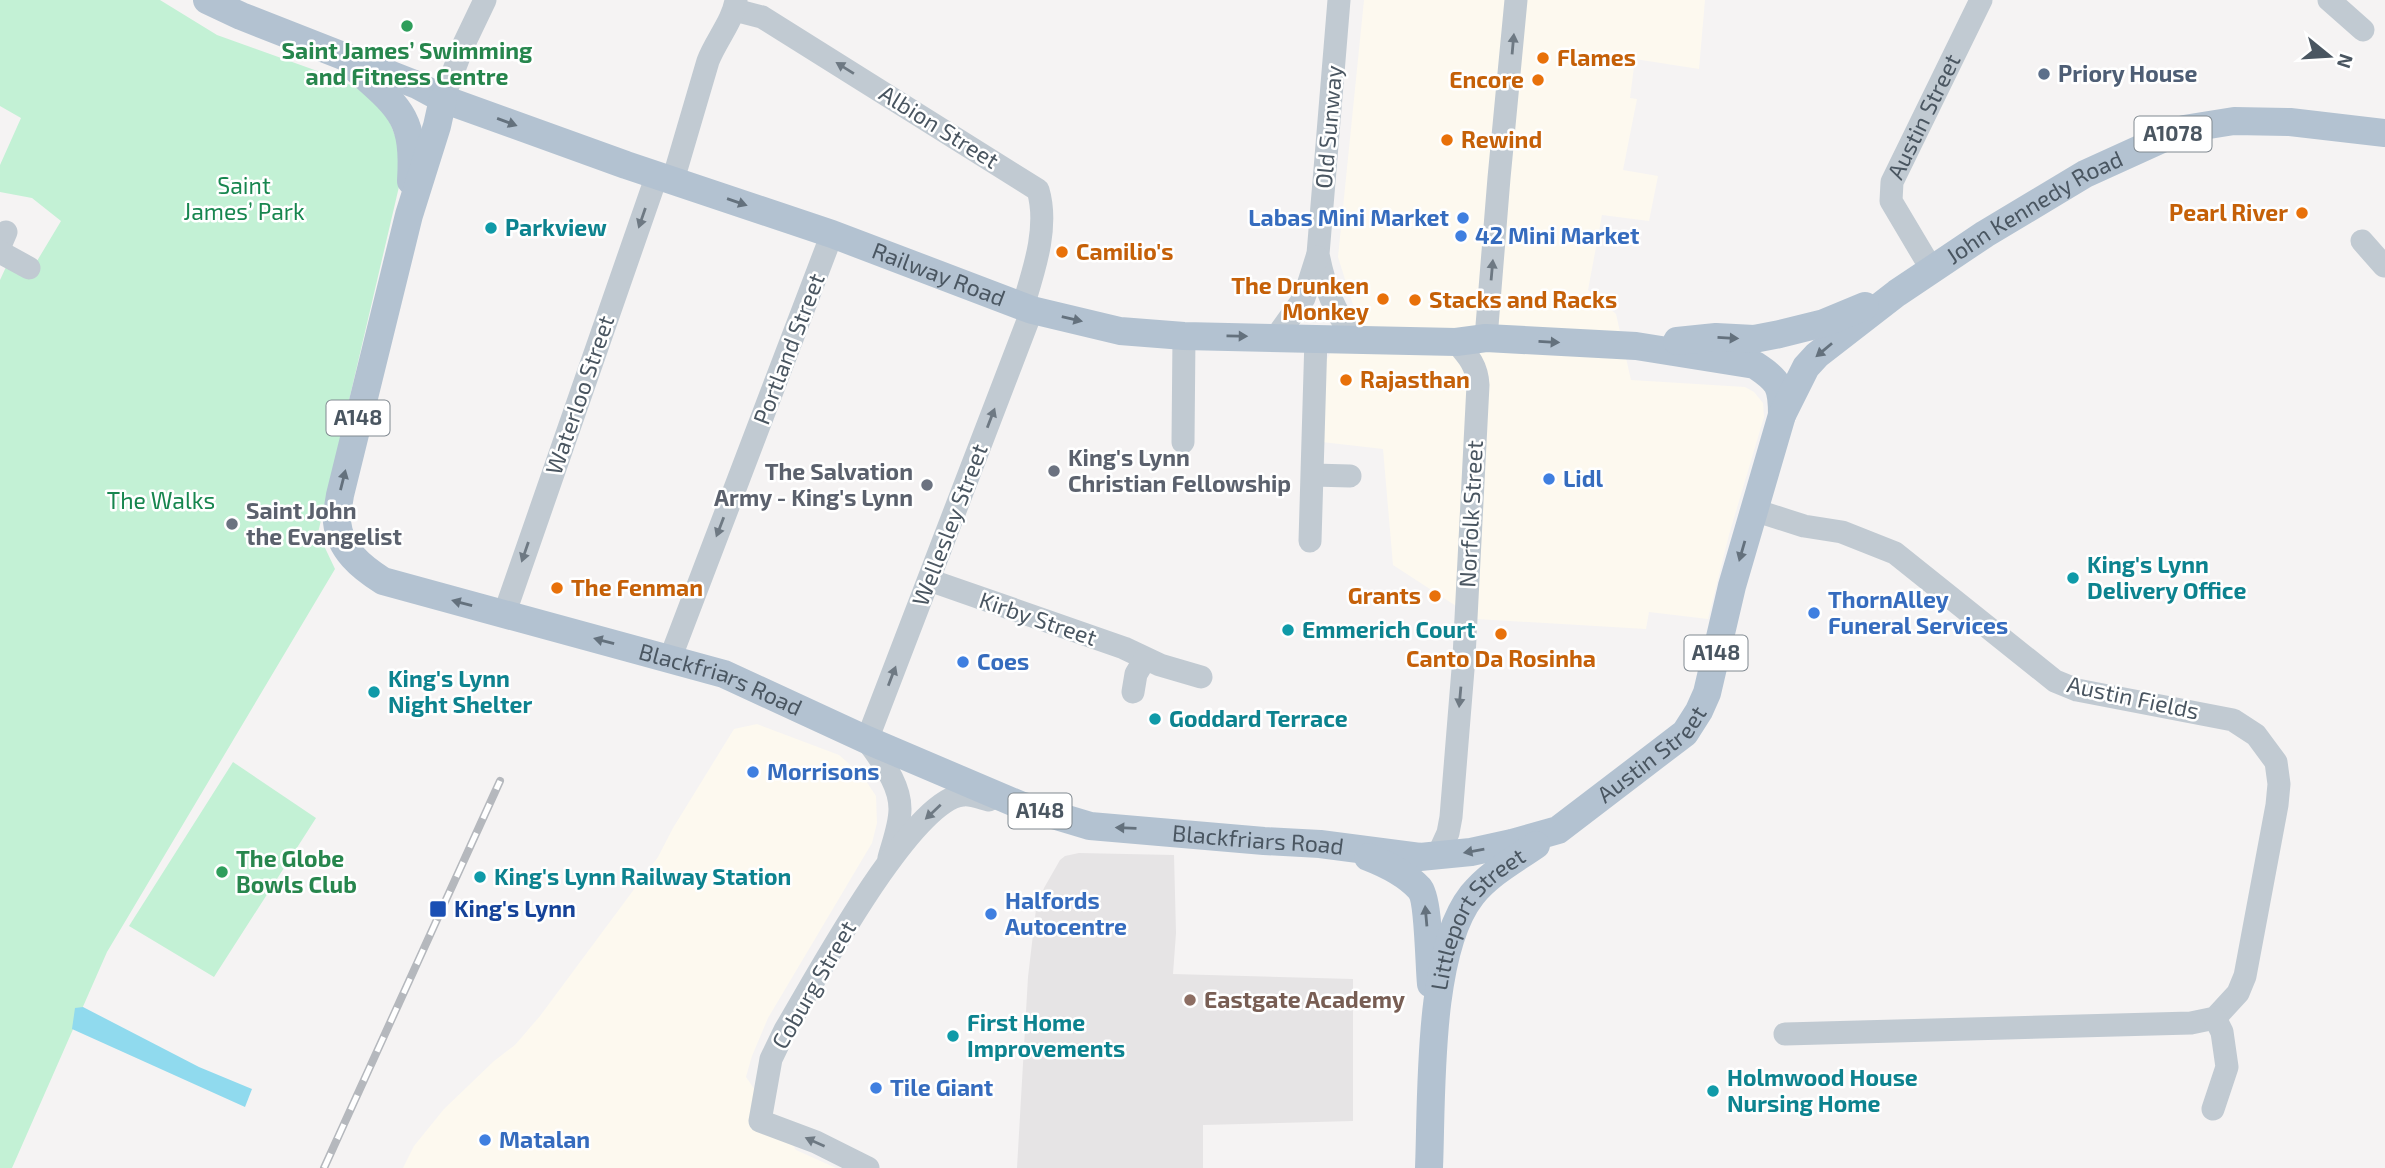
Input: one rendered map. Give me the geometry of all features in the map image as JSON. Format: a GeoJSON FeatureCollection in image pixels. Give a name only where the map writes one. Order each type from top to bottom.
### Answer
{"type":"FeatureCollection","features":[{"type":"Feature","properties":{"kind":"main road","name":"A148"},"geometry":{"type":"LineString","coordinates":[[207,0],[417,85],[443,99]]}},
{"type":"Feature","properties":{"kind":"main road","name":"Blackfriars Road"},"geometry":{"type":"LineString","coordinates":[[339,53],[382,92],[402,114],[409,127],[413,151],[409,215]]}},
{"type":"Feature","properties":{"kind":"main road","name":"Blackfriars Road"},"geometry":{"type":"LineString","coordinates":[[443,99],[437,127],[409,215],[340,495],[337,523],[346,549],[360,566],[383,582],[724,674],[867,740],[1020,805],[1090,826],[1437,857]]}},
{"type":"Feature","properties":{"kind":"main road","name":"Railway Road"},"geometry":{"type":"LineString","coordinates":[[443,99],[832,234],[1028,308],[1120,331],[1184,336],[1456,342]]}},
{"type":"Feature","properties":{"kind":"main road","name":"John Kennedy Road"},"geometry":{"type":"LineString","coordinates":[[1782,415],[1806,368],[1817,355],[1897,293],[1985,234],[2085,174],[2184,130],[2234,121],[2290,122],[2385,133]]}},
{"type":"Feature","properties":{"kind":"main road","name":"John Kennedy Road"},"geometry":{"type":"LineString","coordinates":[[1636,346],[1716,337],[1754,339],[1780,334],[1824,323],[1897,293]]}},
{"type":"Feature","properties":{"kind":"main road","name":"John Kennedy Road"},"geometry":{"type":"LineString","coordinates":[[1456,342],[1486,338],[1636,346],[1755,365],[1767,373],[1782,391],[1782,415]]}},
{"type":"Feature","properties":{"kind":"main road","name":"Austin Street"},"geometry":{"type":"LineString","coordinates":[[1437,857],[1512,843],[1558,830],[1685,733],[1707,693],[1732,586],[1782,415]]}},
{"type":"Feature","properties":{"kind":"main road","name":"Littleport Street"},"geometry":{"type":"LineString","coordinates":[[1429,1168],[1435,1033],[1449,940],[1460,914],[1476,890],[1499,868],[1558,830]]}},
{"type":"Feature","properties":{"kind":"main road","name":"Littleport Street"},"geometry":{"type":"LineString","coordinates":[[1345,847],[1393,867],[1421,889],[1425,906],[1435,1033]]}},
{"type":"Feature","properties":{"kind":"street"},"geometry":{"type":"LineString","coordinates":[[443,99],[463,46],[485,0]]}},
{"type":"Feature","properties":{"kind":"street","name":"Old Sunway"},"geometry":{"type":"LineString","coordinates":[[1276,337],[1304,298],[1318,254],[1339,0]]}},
{"type":"Feature","properties":{"kind":"street"},"geometry":{"type":"LineString","coordinates":[[1486,338],[1516,0]]}},
{"type":"Feature","properties":{"kind":"street","name":"Austin Street"},"geometry":{"type":"LineString","coordinates":[[1932,270],[1891,201],[1892,182],[1981,0]]}},
{"type":"Feature","properties":{"kind":"street"},"geometry":{"type":"LineString","coordinates":[[2329,0],[2363,30]]}},
{"type":"Feature","properties":{"kind":"street","name":"Waterloo Street"},"geometry":{"type":"LineString","coordinates":[[504,615],[715,42],[735,5]]}},
{"type":"Feature","properties":{"kind":"street","name":"Albion Street"},"geometry":{"type":"LineString","coordinates":[[735,5],[762,17],[1038,190],[1041,201],[1040,236],[1028,308]]}},
{"type":"Feature","properties":{"kind":"street","name":"Portland Street"},"geometry":{"type":"LineString","coordinates":[[670,659],[832,234]]}},
{"type":"Feature","properties":{"kind":"street"},"geometry":{"type":"LineString","coordinates":[[2362,241],[2385,267]]}},
{"type":"Feature","properties":{"kind":"street"},"geometry":{"type":"LineString","coordinates":[[2,243],[29,268]]}},
{"type":"Feature","properties":{"kind":"street","name":"Old Sunway"},"geometry":{"type":"LineString","coordinates":[[1318,254],[1324,283],[1354,339]]}},
{"type":"Feature","properties":{"kind":"street","name":"Wellesley Street"},"geometry":{"type":"LineString","coordinates":[[867,740],[929,580],[1028,308]]}},
{"type":"Feature","properties":{"kind":"street"},"geometry":{"type":"LineString","coordinates":[[1184,336],[1184,442]]}},
{"type":"Feature","properties":{"kind":"street"},"geometry":{"type":"LineString","coordinates":[[1310,541],[1316,338]]}},
{"type":"Feature","properties":{"kind":"street","name":"Norfolk Street"},"geometry":{"type":"LineString","coordinates":[[1437,857],[1448,833],[1451,817],[1464,657],[1478,385],[1473,361],[1456,342]]}},
{"type":"Feature","properties":{"kind":"street"},"geometry":{"type":"LineString","coordinates":[[1313,475],[1350,476]]}},
{"type":"Feature","properties":{"kind":"street","name":"Austin Fields"},"geometry":{"type":"LineString","coordinates":[[1754,510],[1804,526],[1842,531],[1895,552],[2055,681],[2077,690],[2233,720],[2256,735],[2276,762],[2277,805],[2245,976],[2238,993],[2215,1018]]}},
{"type":"Feature","properties":{"kind":"street","name":"Kirby Street"},"geometry":{"type":"LineString","coordinates":[[929,580],[1201,677]]}},
{"type":"Feature","properties":{"kind":"street"},"geometry":{"type":"LineString","coordinates":[[1133,692],[1136,674],[1145,659]]}},
{"type":"Feature","properties":{"kind":"street","name":"Coburg Street"},"geometry":{"type":"LineString","coordinates":[[867,740],[897,790],[900,810],[889,858]]}},
{"type":"Feature","properties":{"kind":"street","name":"Coburg Street"},"geometry":{"type":"LineString","coordinates":[[868,1168],[816,1142],[760,1121],[771,1059],[785,1030],[889,858],[935,808],[962,795],[1020,805]]}},
{"type":"Feature","properties":{"kind":"street"},"geometry":{"type":"LineString","coordinates":[[1785,1034],[2073,1028],[2191,1023],[2215,1018],[2222,1032],[2227,1067],[2213,1108]]}},
{"type":"Feature","properties":{"kind":"shaded area"},"geometry":{"type":"Polygon","coordinates":[[[1364,0],[1705,0],[1699,69],[1635,59],[1630,98],[1637,99],[1623,170],[1658,176],[1649,221],[1602,215],[1588,290],[1616,314],[1631,380],[1745,387],[1754,392],[1763,403],[1764,417],[1729,535],[1708,619],[1649,612],[1646,629],[1476,619],[1393,565],[1383,449],[1322,442],[1325,363],[1354,308],[1338,257],[1364,0]]]}},
{"type":"Feature","properties":{"kind":"shaded area"},"geometry":{"type":"Polygon","coordinates":[[[757,724],[839,755],[862,775],[876,796],[877,823],[872,843],[768,1018],[746,1077],[796,1150],[836,1168],[403,1168],[414,1146],[444,1109],[494,1061],[515,1045],[540,1016],[658,857],[734,729],[757,724]]]}},
{"type":"Feature","properties":{"kind":"shaded area","name":"Eastgate Academy"},"geometry":{"type":"Polygon","coordinates":[[[1079,853],[1174,855],[1176,933],[1173,974],[1353,979],[1353,1121],[1203,1125],[1203,1168],[1017,1168],[1028,977],[1036,909],[1060,860],[1079,853]]]}},
{"type":"Feature","properties":{"kind":"green space","name":"The Walks"},"geometry":{"type":"Polygon","coordinates":[[[0,0],[160,0],[217,35],[334,77],[381,100],[405,161],[318,533],[335,569],[107,952],[12,1168],[0,1168],[0,280],[6,267],[32,278],[37,261],[61,221],[32,198],[0,192],[0,165],[21,118],[0,106],[0,0]]]}},
{"type":"Feature","properties":{"kind":"green space","name":"The Globe Bowls Club"},"geometry":{"type":"Polygon","coordinates":[[[233,762],[316,818],[214,977],[129,926],[233,762]]]}},
{"type":"Feature","properties":{"kind":"water"},"geometry":{"type":"Polygon","coordinates":[[[83,1007],[199,1067],[252,1089],[245,1107],[72,1029],[75,1008],[83,1007]]]}},
{"type":"Feature","properties":{"kind":"railway"},"geometry":{"type":"LineString","coordinates":[[324,1168],[500,781]]}},
{"type":"Feature","properties":{"kind":"place","name":"Saint James’ Swimming and Fitness Centre"},"geometry":{"type":"Point","coordinates":[407,26]}},
{"type":"Feature","properties":{"kind":"place","name":"Flames"},"geometry":{"type":"Point","coordinates":[1543,58]}},
{"type":"Feature","properties":{"kind":"place","name":"Priory House"},"geometry":{"type":"Point","coordinates":[2044,74]}},
{"type":"Feature","properties":{"kind":"place","name":"Encore"},"geometry":{"type":"Point","coordinates":[1538,80]}},
{"type":"Feature","properties":{"kind":"place","name":"Rewind"},"geometry":{"type":"Point","coordinates":[1447,140]}},
{"type":"Feature","properties":{"kind":"place","name":"Pearl River"},"geometry":{"type":"Point","coordinates":[2302,213]}},
{"type":"Feature","properties":{"kind":"place","name":"Labas Mini Market"},"geometry":{"type":"Point","coordinates":[1463,218]}},
{"type":"Feature","properties":{"kind":"place","name":"Parkview"},"geometry":{"type":"Point","coordinates":[491,228]}},
{"type":"Feature","properties":{"kind":"place","name":"42 Mini Market"},"geometry":{"type":"Point","coordinates":[1461,236]}},
{"type":"Feature","properties":{"kind":"place","name":"Camilio's"},"geometry":{"type":"Point","coordinates":[1062,252]}},
{"type":"Feature","properties":{"kind":"place","name":"The Drunken Monkey"},"geometry":{"type":"Point","coordinates":[1383,299]}},
{"type":"Feature","properties":{"kind":"place","name":"Stacks and Racks"},"geometry":{"type":"Point","coordinates":[1415,300]}},
{"type":"Feature","properties":{"kind":"place","name":"Rajasthan"},"geometry":{"type":"Point","coordinates":[1346,380]}},
{"type":"Feature","properties":{"kind":"place","name":"King's Lynn Christian Fellowship"},"geometry":{"type":"Point","coordinates":[1054,471]}},
{"type":"Feature","properties":{"kind":"place","name":"Lidl"},"geometry":{"type":"Point","coordinates":[1549,479]}},
{"type":"Feature","properties":{"kind":"place","name":"The Salvation Army - King's Lynn"},"geometry":{"type":"Point","coordinates":[927,485]}},
{"type":"Feature","properties":{"kind":"place","name":"Saint John the Evangelist"},"geometry":{"type":"Point","coordinates":[232,524]}},
{"type":"Feature","properties":{"kind":"place","name":"King's Lynn Delivery Office"},"geometry":{"type":"Point","coordinates":[2073,578]}},
{"type":"Feature","properties":{"kind":"place","name":"The Fenman"},"geometry":{"type":"Point","coordinates":[557,588]}},
{"type":"Feature","properties":{"kind":"place","name":"Grants"},"geometry":{"type":"Point","coordinates":[1435,596]}},
{"type":"Feature","properties":{"kind":"place","name":"ThornAlley Funeral Services"},"geometry":{"type":"Point","coordinates":[1814,613]}},
{"type":"Feature","properties":{"kind":"place","name":"Emmerich Court"},"geometry":{"type":"Point","coordinates":[1288,630]}},
{"type":"Feature","properties":{"kind":"place","name":"Canto Da Rosinha"},"geometry":{"type":"Point","coordinates":[1501,634]}},
{"type":"Feature","properties":{"kind":"place","name":"Coes"},"geometry":{"type":"Point","coordinates":[963,662]}},
{"type":"Feature","properties":{"kind":"place","name":"King's Lynn Night Shelter"},"geometry":{"type":"Point","coordinates":[374,692]}},
{"type":"Feature","properties":{"kind":"place","name":"Goddard Terrace"},"geometry":{"type":"Point","coordinates":[1155,719]}},
{"type":"Feature","properties":{"kind":"place","name":"Morrisons"},"geometry":{"type":"Point","coordinates":[753,772]}},
{"type":"Feature","properties":{"kind":"place","name":"The Globe Bowls Club"},"geometry":{"type":"Point","coordinates":[222,872]}},
{"type":"Feature","properties":{"kind":"place","name":"King's Lynn Railway Station"},"geometry":{"type":"Point","coordinates":[480,877]}},
{"type":"Feature","properties":{"kind":"place","name":"King's Lynn"},"geometry":{"type":"Point","coordinates":[438,909]}},
{"type":"Feature","properties":{"kind":"place","name":"Halfords Autocentre"},"geometry":{"type":"Point","coordinates":[991,914]}},
{"type":"Feature","properties":{"kind":"place","name":"Eastgate Academy"},"geometry":{"type":"Point","coordinates":[1190,1000]}},
{"type":"Feature","properties":{"kind":"place","name":"First Home Improvements"},"geometry":{"type":"Point","coordinates":[953,1036]}},
{"type":"Feature","properties":{"kind":"place","name":"Tile Giant"},"geometry":{"type":"Point","coordinates":[876,1088]}},
{"type":"Feature","properties":{"kind":"place","name":"Holmwood House Nursing Home"},"geometry":{"type":"Point","coordinates":[1713,1091]}},
{"type":"Feature","properties":{"kind":"place","name":"Matalan"},"geometry":{"type":"Point","coordinates":[485,1140]}},
{"type":"Feature","properties":{"kind":"park label","name":"Saint James’ Park"},"geometry":{"type":"Point","coordinates":[244,199]}}]}
